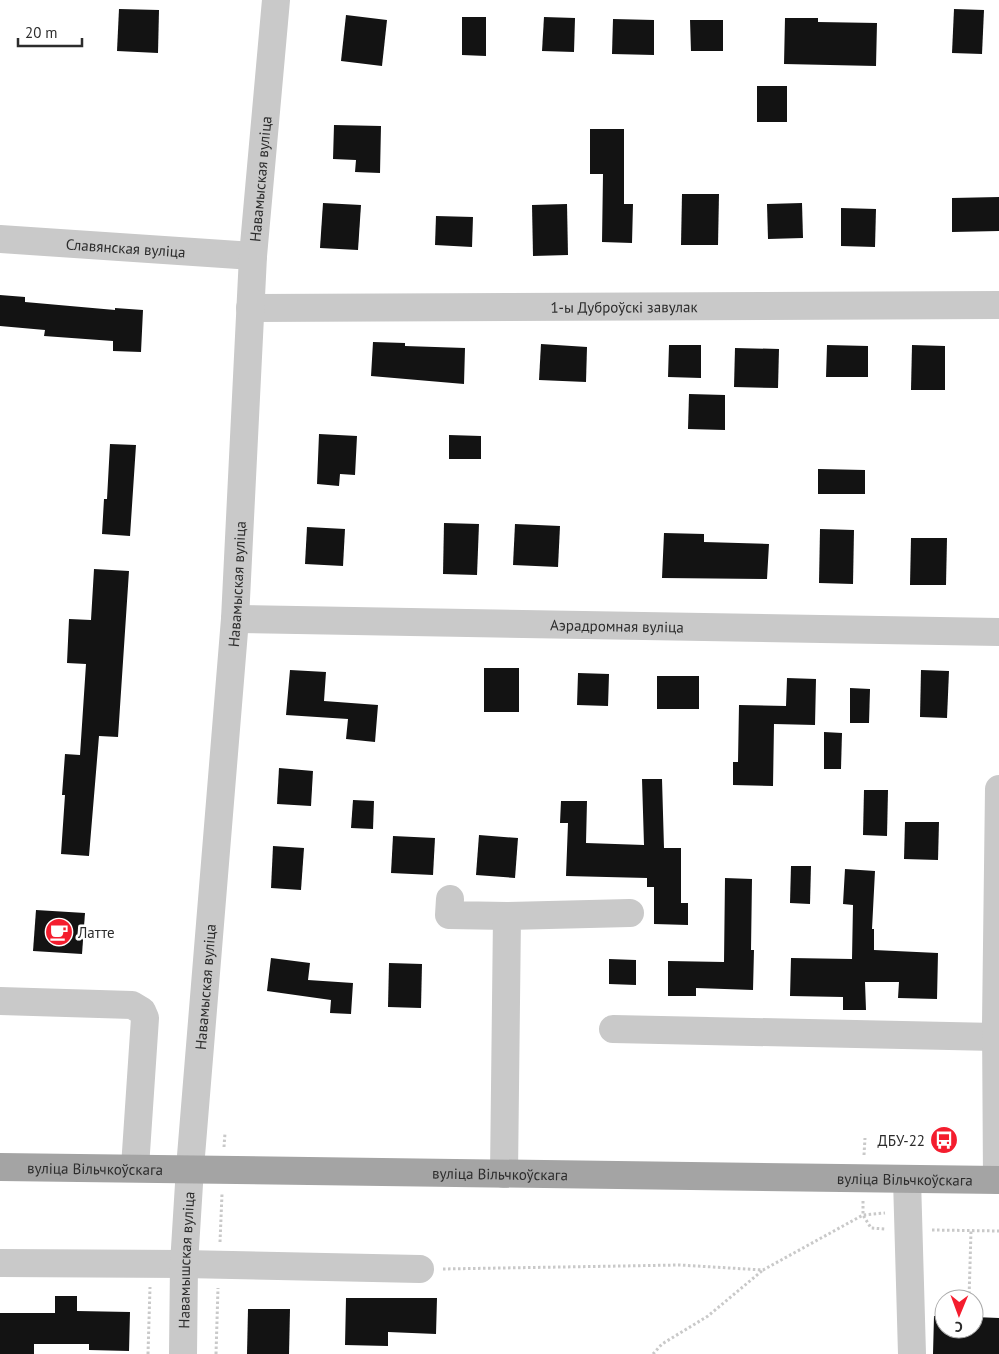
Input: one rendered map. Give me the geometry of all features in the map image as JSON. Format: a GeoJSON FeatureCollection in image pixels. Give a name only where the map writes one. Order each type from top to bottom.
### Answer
{"type":"FeatureCollection","features":[{"type":"Feature","properties":{"kind":"main road","name":"вуліца Вільчкоўскага"},"geometry":{"type":"LineString","coordinates":[[0,1166],[998,1180]]}},
{"type":"Feature","properties":{"kind":"street","name":"Навамыская вуліца"},"geometry":{"type":"LineString","coordinates":[[190,1168],[235,619],[253,256],[276,0]]}},
{"type":"Feature","properties":{"kind":"street","name":"Славянская вуліца"},"geometry":{"type":"LineString","coordinates":[[0,239],[253,256]]}},
{"type":"Feature","properties":{"kind":"street","name":"1-ы Дуброўскі завулак"},"geometry":{"type":"LineString","coordinates":[[250,308],[999,305]]}},
{"type":"Feature","properties":{"kind":"street","name":"Аэрадромная вуліца"},"geometry":{"type":"LineString","coordinates":[[235,619],[999,632]]}},
{"type":"Feature","properties":{"kind":"street"},"geometry":{"type":"LineString","coordinates":[[998,1180],[996,1037],[999,789]]}},
{"type":"Feature","properties":{"kind":"street"},"geometry":{"type":"LineString","coordinates":[[450,898],[449,916],[630,913]]}},
{"type":"Feature","properties":{"kind":"street"},"geometry":{"type":"LineString","coordinates":[[504,1174],[507,916]]}},
{"type":"Feature","properties":{"kind":"street"},"geometry":{"type":"LineString","coordinates":[[0,1001],[132,1006],[142,1011],[145,1018],[135,1167]]}},
{"type":"Feature","properties":{"kind":"street"},"geometry":{"type":"LineString","coordinates":[[614,1029],[996,1037]]}},
{"type":"Feature","properties":{"kind":"street","name":"Навамышская вуліца"},"geometry":{"type":"LineString","coordinates":[[183,1354],[184,1264],[190,1168]]}},
{"type":"Feature","properties":{"kind":"street"},"geometry":{"type":"LineString","coordinates":[[907,1178],[912,1354]]}},
{"type":"Feature","properties":{"kind":"street"},"geometry":{"type":"LineString","coordinates":[[0,1263],[184,1264],[420,1269]]}},
{"type":"Feature","properties":{"kind":"path"},"geometry":{"type":"LineString","coordinates":[[653,1354],[662,1344],[708,1316],[763,1270],[863,1215],[908,1220],[971,1231],[999,1231]]}},
{"type":"Feature","properties":{"kind":"path"},"geometry":{"type":"LineString","coordinates":[[969,1289],[971,1231]]}},
{"type":"Feature","properties":{"kind":"path"},"geometry":{"type":"LineString","coordinates":[[420,1269],[680,1265],[763,1270]]}},
{"type":"Feature","properties":{"kind":"path"},"geometry":{"type":"LineString","coordinates":[[148,1354],[150,1286]]}},
{"type":"Feature","properties":{"kind":"building"},"geometry":{"type":"Polygon","coordinates":[[[119,9],[159,10],[158,53],[117,51],[119,9]]]}},
{"type":"Feature","properties":{"kind":"building"},"geometry":{"type":"Polygon","coordinates":[[[954,9],[984,10],[982,54],[952,53],[954,9]]]}},
{"type":"Feature","properties":{"kind":"building"},"geometry":{"type":"Polygon","coordinates":[[[346,15],[387,20],[382,66],[341,61],[346,15]]]}},
{"type":"Feature","properties":{"kind":"building"},"geometry":{"type":"Polygon","coordinates":[[[462,17],[486,17],[486,56],[462,55],[462,17]]]}},
{"type":"Feature","properties":{"kind":"building"},"geometry":{"type":"Polygon","coordinates":[[[544,17],[575,18],[574,52],[542,51],[544,17]]]}},
{"type":"Feature","properties":{"kind":"building"},"geometry":{"type":"Polygon","coordinates":[[[785,18],[818,18],[818,22],[877,23],[876,66],[784,64],[785,18]]]}},
{"type":"Feature","properties":{"kind":"building"},"geometry":{"type":"Polygon","coordinates":[[[613,19],[654,20],[654,55],[612,54],[613,19]]]}},
{"type":"Feature","properties":{"kind":"building"},"geometry":{"type":"Polygon","coordinates":[[[690,20],[723,20],[723,51],[691,51],[690,20]]]}},
{"type":"Feature","properties":{"kind":"building"},"geometry":{"type":"Polygon","coordinates":[[[757,86],[787,86],[787,122],[757,122],[757,86]]]}},
{"type":"Feature","properties":{"kind":"building"},"geometry":{"type":"Polygon","coordinates":[[[334,125],[381,126],[380,173],[355,172],[356,160],[333,159],[334,125]]]}},
{"type":"Feature","properties":{"kind":"building"},"geometry":{"type":"Polygon","coordinates":[[[590,129],[624,129],[624,204],[633,204],[632,243],[602,242],[603,174],[590,174],[590,129]]]}},
{"type":"Feature","properties":{"kind":"building"},"geometry":{"type":"Polygon","coordinates":[[[682,194],[719,194],[718,245],[681,245],[682,194]]]}},
{"type":"Feature","properties":{"kind":"building"},"geometry":{"type":"Polygon","coordinates":[[[999,197],[999,231],[952,232],[952,198],[999,197]]]}},
{"type":"Feature","properties":{"kind":"building"},"geometry":{"type":"Polygon","coordinates":[[[323,203],[361,205],[358,250],[320,248],[323,203]]]}},
{"type":"Feature","properties":{"kind":"building"},"geometry":{"type":"Polygon","coordinates":[[[802,203],[803,238],[768,239],[767,204],[802,203]]]}},
{"type":"Feature","properties":{"kind":"building"},"geometry":{"type":"Polygon","coordinates":[[[567,204],[568,255],[533,256],[532,205],[567,204]]]}},
{"type":"Feature","properties":{"kind":"building"},"geometry":{"type":"Polygon","coordinates":[[[841,208],[876,209],[875,247],[841,246],[841,208]]]}},
{"type":"Feature","properties":{"kind":"building"},"geometry":{"type":"Polygon","coordinates":[[[436,216],[473,217],[472,247],[435,245],[436,216]]]}},
{"type":"Feature","properties":{"kind":"building"},"geometry":{"type":"Polygon","coordinates":[[[0,295],[25,297],[25,302],[115,310],[115,308],[143,310],[141,352],[113,351],[113,341],[44,336],[45,330],[0,326],[0,295]]]}},
{"type":"Feature","properties":{"kind":"building"},"geometry":{"type":"Polygon","coordinates":[[[373,342],[405,343],[405,346],[465,348],[464,384],[371,376],[373,342]]]}},
{"type":"Feature","properties":{"kind":"building"},"geometry":{"type":"Polygon","coordinates":[[[541,344],[587,347],[586,382],[539,380],[541,344]]]}},
{"type":"Feature","properties":{"kind":"building"},"geometry":{"type":"Polygon","coordinates":[[[669,345],[701,345],[701,378],[668,377],[669,345]]]}},
{"type":"Feature","properties":{"kind":"building"},"geometry":{"type":"Polygon","coordinates":[[[827,345],[868,346],[868,377],[826,377],[827,345]]]}},
{"type":"Feature","properties":{"kind":"building"},"geometry":{"type":"Polygon","coordinates":[[[912,345],[945,346],[945,390],[911,390],[912,345]]]}},
{"type":"Feature","properties":{"kind":"building"},"geometry":{"type":"Polygon","coordinates":[[[735,348],[779,349],[778,388],[734,387],[735,348]]]}},
{"type":"Feature","properties":{"kind":"building"},"geometry":{"type":"Polygon","coordinates":[[[689,394],[725,395],[725,430],[688,429],[689,394]]]}},
{"type":"Feature","properties":{"kind":"building"},"geometry":{"type":"Polygon","coordinates":[[[319,434],[357,436],[355,475],[340,474],[339,486],[317,484],[319,434]]]}},
{"type":"Feature","properties":{"kind":"building"},"geometry":{"type":"Polygon","coordinates":[[[449,435],[481,436],[481,459],[449,459],[449,435]]]}},
{"type":"Feature","properties":{"kind":"building"},"geometry":{"type":"Polygon","coordinates":[[[110,444],[136,445],[130,536],[102,534],[104,499],[107,499],[110,444]]]}},
{"type":"Feature","properties":{"kind":"building"},"geometry":{"type":"Polygon","coordinates":[[[818,469],[865,470],[865,494],[818,494],[818,469]]]}},
{"type":"Feature","properties":{"kind":"building"},"geometry":{"type":"Polygon","coordinates":[[[444,523],[479,524],[477,575],[443,574],[444,523]]]}},
{"type":"Feature","properties":{"kind":"building"},"geometry":{"type":"Polygon","coordinates":[[[515,524],[560,526],[558,567],[513,565],[515,524]]]}},
{"type":"Feature","properties":{"kind":"building"},"geometry":{"type":"Polygon","coordinates":[[[307,527],[345,529],[343,566],[305,564],[307,527]]]}},
{"type":"Feature","properties":{"kind":"building"},"geometry":{"type":"Polygon","coordinates":[[[820,529],[854,530],[853,584],[819,583],[820,529]]]}},
{"type":"Feature","properties":{"kind":"building"},"geometry":{"type":"Polygon","coordinates":[[[664,533],[704,534],[704,542],[769,544],[767,579],[662,578],[664,533]]]}},
{"type":"Feature","properties":{"kind":"building"},"geometry":{"type":"Polygon","coordinates":[[[911,538],[947,538],[946,585],[910,585],[911,538]]]}},
{"type":"Feature","properties":{"kind":"building"},"geometry":{"type":"Polygon","coordinates":[[[94,569],[129,571],[118,737],[99,736],[89,856],[61,854],[65,795],[62,795],[65,754],[80,755],[86,664],[67,663],[69,619],[91,620],[94,569]]]}},
{"type":"Feature","properties":{"kind":"building"},"geometry":{"type":"Polygon","coordinates":[[[484,668],[519,668],[519,712],[484,712],[484,668]]]}},
{"type":"Feature","properties":{"kind":"building"},"geometry":{"type":"Polygon","coordinates":[[[290,670],[326,672],[324,701],[378,705],[375,742],[346,739],[348,719],[286,715],[290,670]]]}},
{"type":"Feature","properties":{"kind":"building"},"geometry":{"type":"Polygon","coordinates":[[[921,670],[949,671],[947,718],[920,717],[921,670]]]}},
{"type":"Feature","properties":{"kind":"building"},"geometry":{"type":"Polygon","coordinates":[[[578,673],[609,674],[608,706],[577,705],[578,673]]]}},
{"type":"Feature","properties":{"kind":"building"},"geometry":{"type":"Polygon","coordinates":[[[657,676],[699,676],[699,709],[657,709],[657,676]]]}},
{"type":"Feature","properties":{"kind":"building"},"geometry":{"type":"Polygon","coordinates":[[[787,678],[816,679],[815,725],[774,724],[773,786],[733,785],[733,762],[738,762],[739,705],[786,706],[787,678]]]}},
{"type":"Feature","properties":{"kind":"building"},"geometry":{"type":"Polygon","coordinates":[[[850,688],[870,689],[869,723],[850,723],[850,688]]]}},
{"type":"Feature","properties":{"kind":"building"},"geometry":{"type":"Polygon","coordinates":[[[824,732],[842,733],[841,769],[824,769],[824,732]]]}},
{"type":"Feature","properties":{"kind":"building"},"geometry":{"type":"Polygon","coordinates":[[[279,768],[313,771],[311,806],[277,804],[279,768]]]}},
{"type":"Feature","properties":{"kind":"building"},"geometry":{"type":"Polygon","coordinates":[[[642,779],[662,779],[664,848],[681,848],[681,903],[688,903],[688,925],[654,924],[654,887],[647,887],[647,878],[566,876],[568,823],[560,823],[561,801],[587,801],[586,843],[644,845],[642,779]]]}},
{"type":"Feature","properties":{"kind":"building"},"geometry":{"type":"Polygon","coordinates":[[[864,790],[888,790],[887,836],[863,835],[864,790]]]}},
{"type":"Feature","properties":{"kind":"building"},"geometry":{"type":"Polygon","coordinates":[[[353,800],[374,801],[373,829],[351,828],[353,800]]]}},
{"type":"Feature","properties":{"kind":"building"},"geometry":{"type":"Polygon","coordinates":[[[905,822],[939,822],[938,860],[904,859],[905,822]]]}},
{"type":"Feature","properties":{"kind":"building"},"geometry":{"type":"Polygon","coordinates":[[[479,835],[518,838],[515,878],[476,875],[479,835]]]}},
{"type":"Feature","properties":{"kind":"building"},"geometry":{"type":"Polygon","coordinates":[[[393,836],[435,838],[433,875],[391,873],[393,836]]]}},
{"type":"Feature","properties":{"kind":"building"},"geometry":{"type":"Polygon","coordinates":[[[273,846],[304,848],[301,890],[271,888],[273,846]]]}},
{"type":"Feature","properties":{"kind":"building"},"geometry":{"type":"Polygon","coordinates":[[[791,866],[811,866],[810,904],[790,903],[791,866]]]}},
{"type":"Feature","properties":{"kind":"building"},"geometry":{"type":"Polygon","coordinates":[[[845,869],[875,871],[872,929],[874,929],[874,950],[938,953],[937,999],[898,998],[899,982],[865,982],[866,1010],[843,1010],[843,997],[790,996],[791,958],[852,959],[853,905],[843,904],[845,869]]]}},
{"type":"Feature","properties":{"kind":"building"},"geometry":{"type":"Polygon","coordinates":[[[725,878],[752,879],[751,950],[754,950],[753,990],[696,988],[696,996],[668,996],[668,961],[724,962],[725,878]]]}},
{"type":"Feature","properties":{"kind":"building","name":"Латте"},"geometry":{"type":"Polygon","coordinates":[[[36,910],[85,913],[82,954],[33,951],[36,910]]]}},
{"type":"Feature","properties":{"kind":"building"},"geometry":{"type":"Polygon","coordinates":[[[271,958],[310,963],[308,980],[353,983],[351,1014],[330,1013],[331,1000],[267,991],[271,958]]]}},
{"type":"Feature","properties":{"kind":"building"},"geometry":{"type":"Polygon","coordinates":[[[609,959],[636,960],[636,985],[609,984],[609,959]]]}},
{"type":"Feature","properties":{"kind":"building"},"geometry":{"type":"Polygon","coordinates":[[[389,963],[422,964],[421,1008],[388,1007],[389,963]]]}},
{"type":"Feature","properties":{"kind":"building"},"geometry":{"type":"Polygon","coordinates":[[[55,1296],[77,1296],[77,1311],[130,1312],[129,1351],[89,1350],[89,1344],[34,1344],[34,1354],[0,1354],[0,1313],[55,1313],[55,1296]]]}},
{"type":"Feature","properties":{"kind":"building"},"geometry":{"type":"Polygon","coordinates":[[[346,1298],[437,1298],[436,1334],[388,1332],[388,1346],[345,1345],[346,1298]]]}},
{"type":"Feature","properties":{"kind":"building"},"geometry":{"type":"Polygon","coordinates":[[[248,1309],[290,1309],[289,1354],[247,1354],[248,1309]]]}},
{"type":"Feature","properties":{"kind":"building"},"geometry":{"type":"Polygon","coordinates":[[[934,1316],[934,1339],[984,1339],[984,1317],[999,1318],[999,1354],[933,1354],[934,1316]]]}},
{"type":"Feature","properties":{"kind":"place","name":"Латте"},"geometry":{"type":"Point","coordinates":[59,932]}},
{"type":"Feature","properties":{"kind":"place","name":"ДБУ-22"},"geometry":{"type":"Point","coordinates":[944,1140]}}]}
